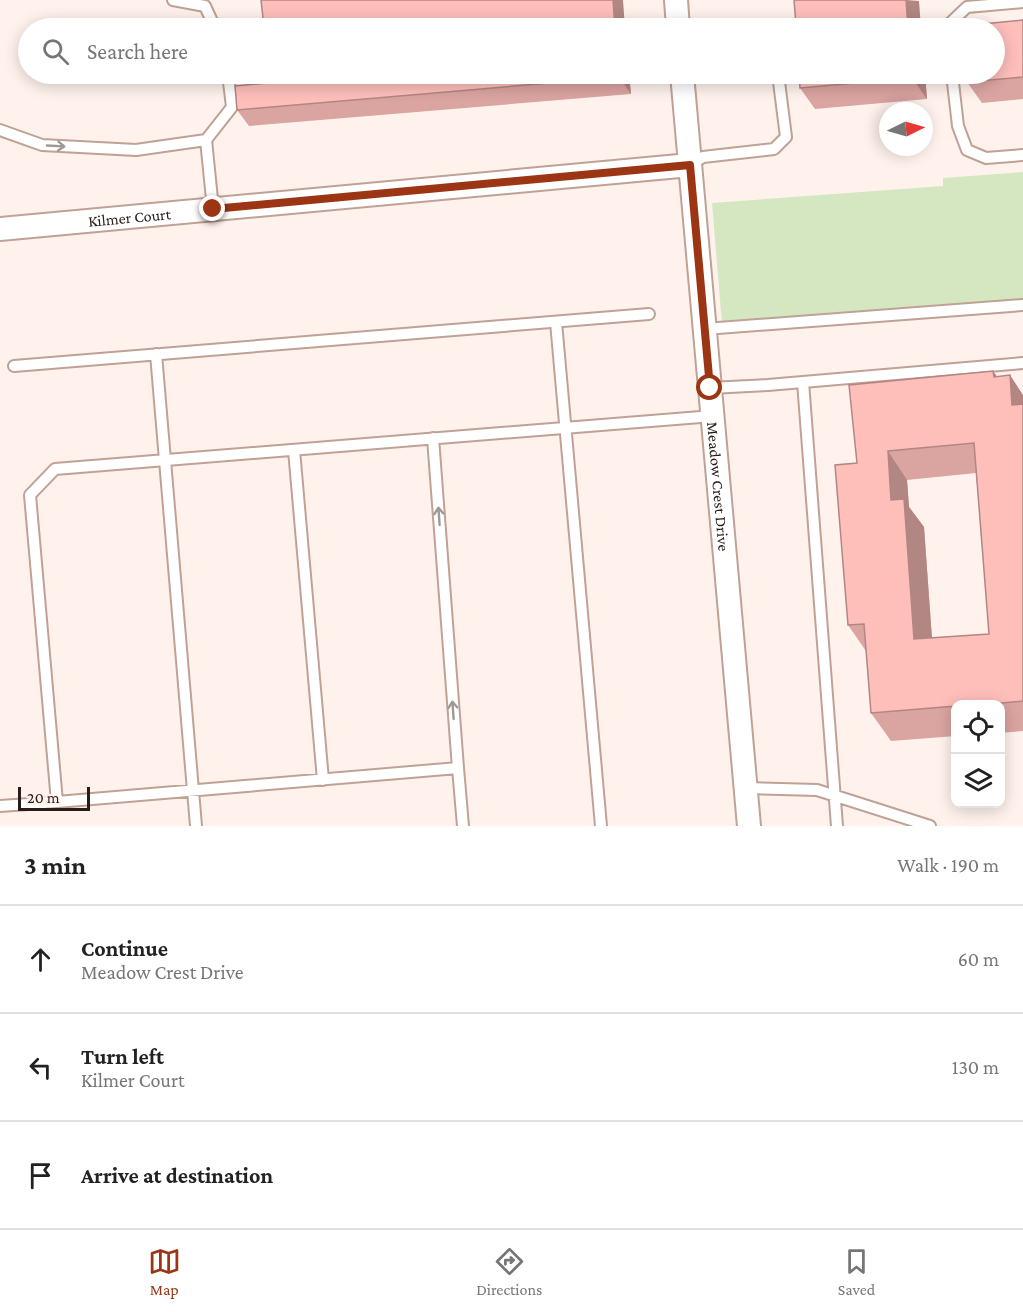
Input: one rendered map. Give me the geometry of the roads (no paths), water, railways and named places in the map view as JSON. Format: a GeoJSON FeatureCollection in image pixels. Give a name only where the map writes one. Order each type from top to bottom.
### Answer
{"type":"FeatureCollection","features":[{"type":"Feature","properties":{"kind":"street"},"geometry":{"type":"LineString","coordinates":[[676,0],[677,18]]}},
{"type":"Feature","properties":{"kind":"street","name":"Meadow Crest Drive"},"geometry":{"type":"LineString","coordinates":[[683,84],[750,826]]}},
{"type":"Feature","properties":{"kind":"street","name":"Kilmer Court"},"geometry":{"type":"LineString","coordinates":[[0,229],[690,165]]}},
{"type":"Feature","properties":{"kind":"lane"},"geometry":{"type":"LineString","coordinates":[[173,0],[205,6],[210,18]]}},
{"type":"Feature","properties":{"kind":"lane"},"geometry":{"type":"LineString","coordinates":[[956,18],[967,7],[1023,2]]}},
{"type":"Feature","properties":{"kind":"lane"},"geometry":{"type":"LineString","coordinates":[[0,130],[42,146],[136,150],[206,140],[232,107],[229,84]]}},
{"type":"Feature","properties":{"kind":"lane"},"geometry":{"type":"LineString","coordinates":[[690,165],[703,157],[774,148],[786,137],[779,84]]}},
{"type":"Feature","properties":{"kind":"lane"},"geometry":{"type":"LineString","coordinates":[[953,84],[958,126],[967,150],[986,158],[1023,155]]}},
{"type":"Feature","properties":{"kind":"lane"},"geometry":{"type":"LineString","coordinates":[[206,140],[213,209]]}},
{"type":"Feature","properties":{"kind":"lane"},"geometry":{"type":"LineString","coordinates":[[705,329],[1023,305]]}},
{"type":"Feature","properties":{"kind":"lane"},"geometry":{"type":"LineString","coordinates":[[14,366],[649,314]]}},
{"type":"Feature","properties":{"kind":"lane"},"geometry":{"type":"LineString","coordinates":[[556,322],[601,826]]}},
{"type":"Feature","properties":{"kind":"lane"},"geometry":{"type":"LineString","coordinates":[[156,354],[196,826]]}},
{"type":"Feature","properties":{"kind":"lane"},"geometry":{"type":"LineString","coordinates":[[710,388],[1023,363]]}},
{"type":"Feature","properties":{"kind":"lane"},"geometry":{"type":"LineString","coordinates":[[803,382],[837,826]]}},
{"type":"Feature","properties":{"kind":"lane"},"geometry":{"type":"LineString","coordinates":[[57,802],[30,495],[55,469],[713,416]]}},
{"type":"Feature","properties":{"kind":"lane"},"geometry":{"type":"LineString","coordinates":[[433,438],[464,826]]}},
{"type":"Feature","properties":{"kind":"lane"},"geometry":{"type":"LineString","coordinates":[[294,450],[323,780]]}},
{"type":"Feature","properties":{"kind":"lane"},"geometry":{"type":"LineString","coordinates":[[0,806],[458,768]]}},
{"type":"Feature","properties":{"kind":"lane"},"geometry":{"type":"LineString","coordinates":[[746,788],[817,790],[930,826]]}}]}
